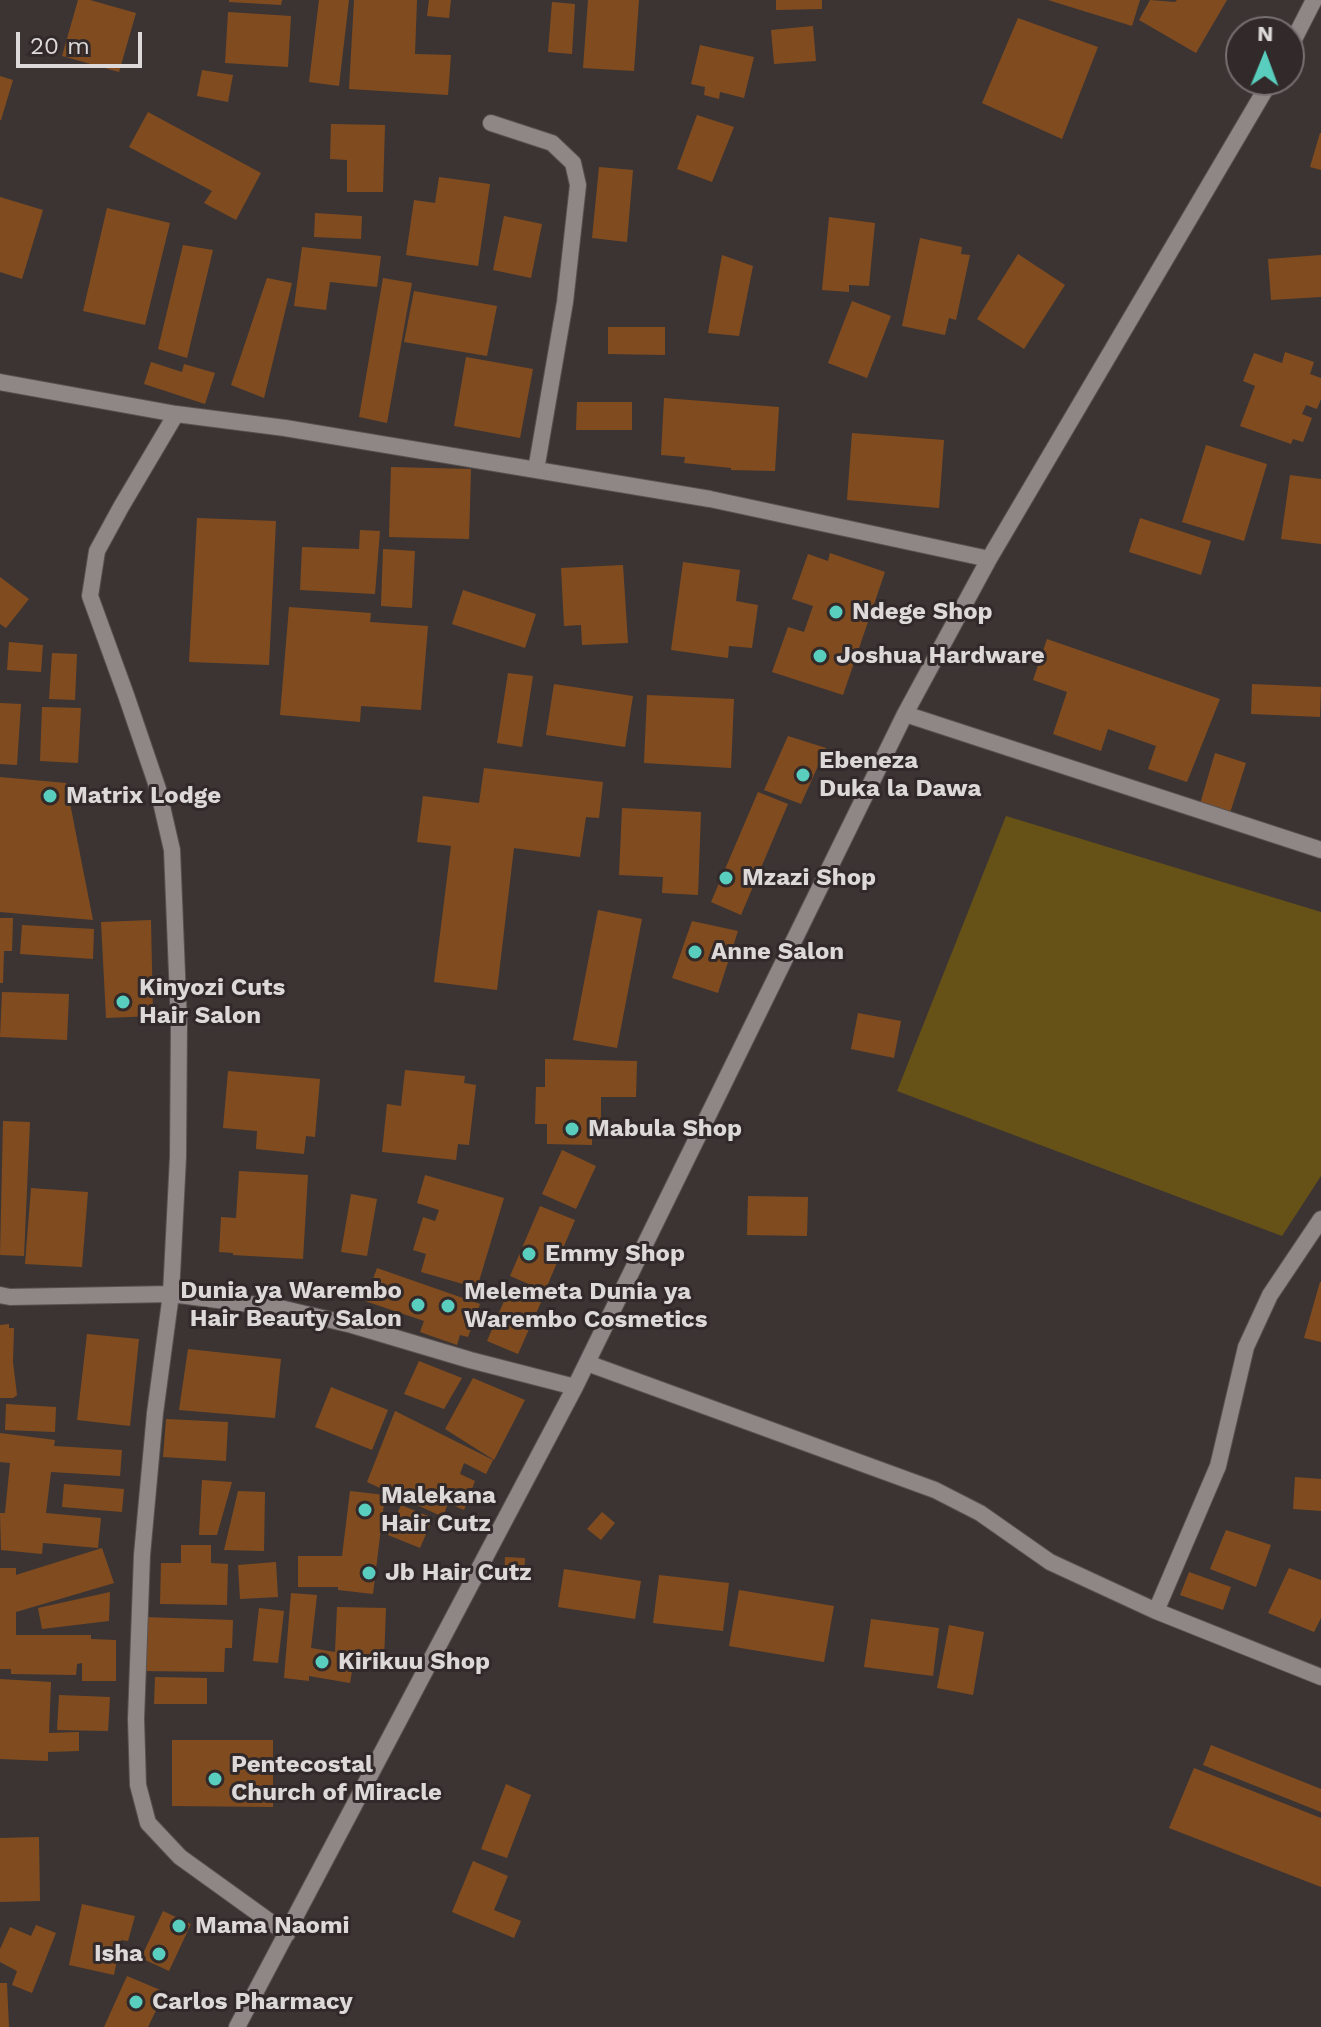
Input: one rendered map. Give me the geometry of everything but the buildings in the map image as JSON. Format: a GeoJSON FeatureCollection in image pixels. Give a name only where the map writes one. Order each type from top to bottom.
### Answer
{"type":"FeatureCollection","features":[{"type":"Feature","properties":{"kind":"street"},"geometry":{"type":"LineString","coordinates":[[237,2027],[575,1387],[905,714],[989,559],[1262,96]]}},
{"type":"Feature","properties":{"kind":"street"},"geometry":{"type":"LineString","coordinates":[[491,123],[552,143],[573,163],[578,185],[565,302],[536,470]]}},
{"type":"Feature","properties":{"kind":"street"},"geometry":{"type":"LineString","coordinates":[[0,382],[176,414],[285,428],[710,499],[989,559]]}},
{"type":"Feature","properties":{"kind":"street"},"geometry":{"type":"LineString","coordinates":[[176,414],[97,551],[90,596],[158,789],[172,850],[179,1023],[178,1157],[171,1294],[155,1413],[142,1555],[136,1719],[138,1785],[148,1823],[180,1857],[287,1934]]}},
{"type":"Feature","properties":{"kind":"street"},"geometry":{"type":"LineString","coordinates":[[905,714],[1321,850]]}},
{"type":"Feature","properties":{"kind":"street"},"geometry":{"type":"LineString","coordinates":[[1156,1611],[1218,1466],[1246,1347],[1270,1295],[1321,1219]]}},
{"type":"Feature","properties":{"kind":"street"},"geometry":{"type":"LineString","coordinates":[[0,1295],[171,1294],[280,1308],[575,1387]]}},
{"type":"Feature","properties":{"kind":"street"},"geometry":{"type":"LineString","coordinates":[[587,1363],[935,1490],[980,1513],[1050,1562],[1156,1611],[1321,1677]]}},
{"type":"Feature","properties":{"kind":"shaded area"},"geometry":{"type":"Polygon","coordinates":[[[1006,816],[1321,912],[1321,1176],[1282,1236],[897,1091],[1006,816]]]}},
{"type":"Feature","properties":{"kind":"place","name":"Ndege Shop"},"geometry":{"type":"Point","coordinates":[836,612]}},
{"type":"Feature","properties":{"kind":"place","name":"Joshua Hardware"},"geometry":{"type":"Point","coordinates":[820,656]}},
{"type":"Feature","properties":{"kind":"place","name":"Ebeneza Duka la Dawa"},"geometry":{"type":"Point","coordinates":[803,775]}},
{"type":"Feature","properties":{"kind":"place","name":"Matrix Lodge"},"geometry":{"type":"Point","coordinates":[50,796]}},
{"type":"Feature","properties":{"kind":"place","name":"Mzazi Shop"},"geometry":{"type":"Point","coordinates":[726,878]}},
{"type":"Feature","properties":{"kind":"place","name":"Anne Salon"},"geometry":{"type":"Point","coordinates":[695,952]}},
{"type":"Feature","properties":{"kind":"place","name":"Kinyozi Cuts Hair Salon"},"geometry":{"type":"Point","coordinates":[123,1002]}},
{"type":"Feature","properties":{"kind":"place","name":"Mabula Shop"},"geometry":{"type":"Point","coordinates":[572,1129]}},
{"type":"Feature","properties":{"kind":"place","name":"Emmy Shop"},"geometry":{"type":"Point","coordinates":[529,1254]}},
{"type":"Feature","properties":{"kind":"place","name":"Dunia ya Warembo Hair Beauty Salon"},"geometry":{"type":"Point","coordinates":[418,1305]}},
{"type":"Feature","properties":{"kind":"place","name":"Melemeta Dunia ya Warembo Cosmetics"},"geometry":{"type":"Point","coordinates":[448,1306]}},
{"type":"Feature","properties":{"kind":"place","name":"Malekana Hair Cutz"},"geometry":{"type":"Point","coordinates":[365,1510]}},
{"type":"Feature","properties":{"kind":"place","name":"Jb Hair Cutz"},"geometry":{"type":"Point","coordinates":[369,1573]}},
{"type":"Feature","properties":{"kind":"place","name":"Kirikuu Shop"},"geometry":{"type":"Point","coordinates":[322,1662]}},
{"type":"Feature","properties":{"kind":"place","name":"Pentecostal Church of Miracle"},"geometry":{"type":"Point","coordinates":[215,1779]}},
{"type":"Feature","properties":{"kind":"place","name":"Mama Naomi"},"geometry":{"type":"Point","coordinates":[179,1926]}},
{"type":"Feature","properties":{"kind":"place","name":"Isha"},"geometry":{"type":"Point","coordinates":[159,1954]}},
{"type":"Feature","properties":{"kind":"place","name":"Carlos Pharmacy"},"geometry":{"type":"Point","coordinates":[136,2002]}}]}
